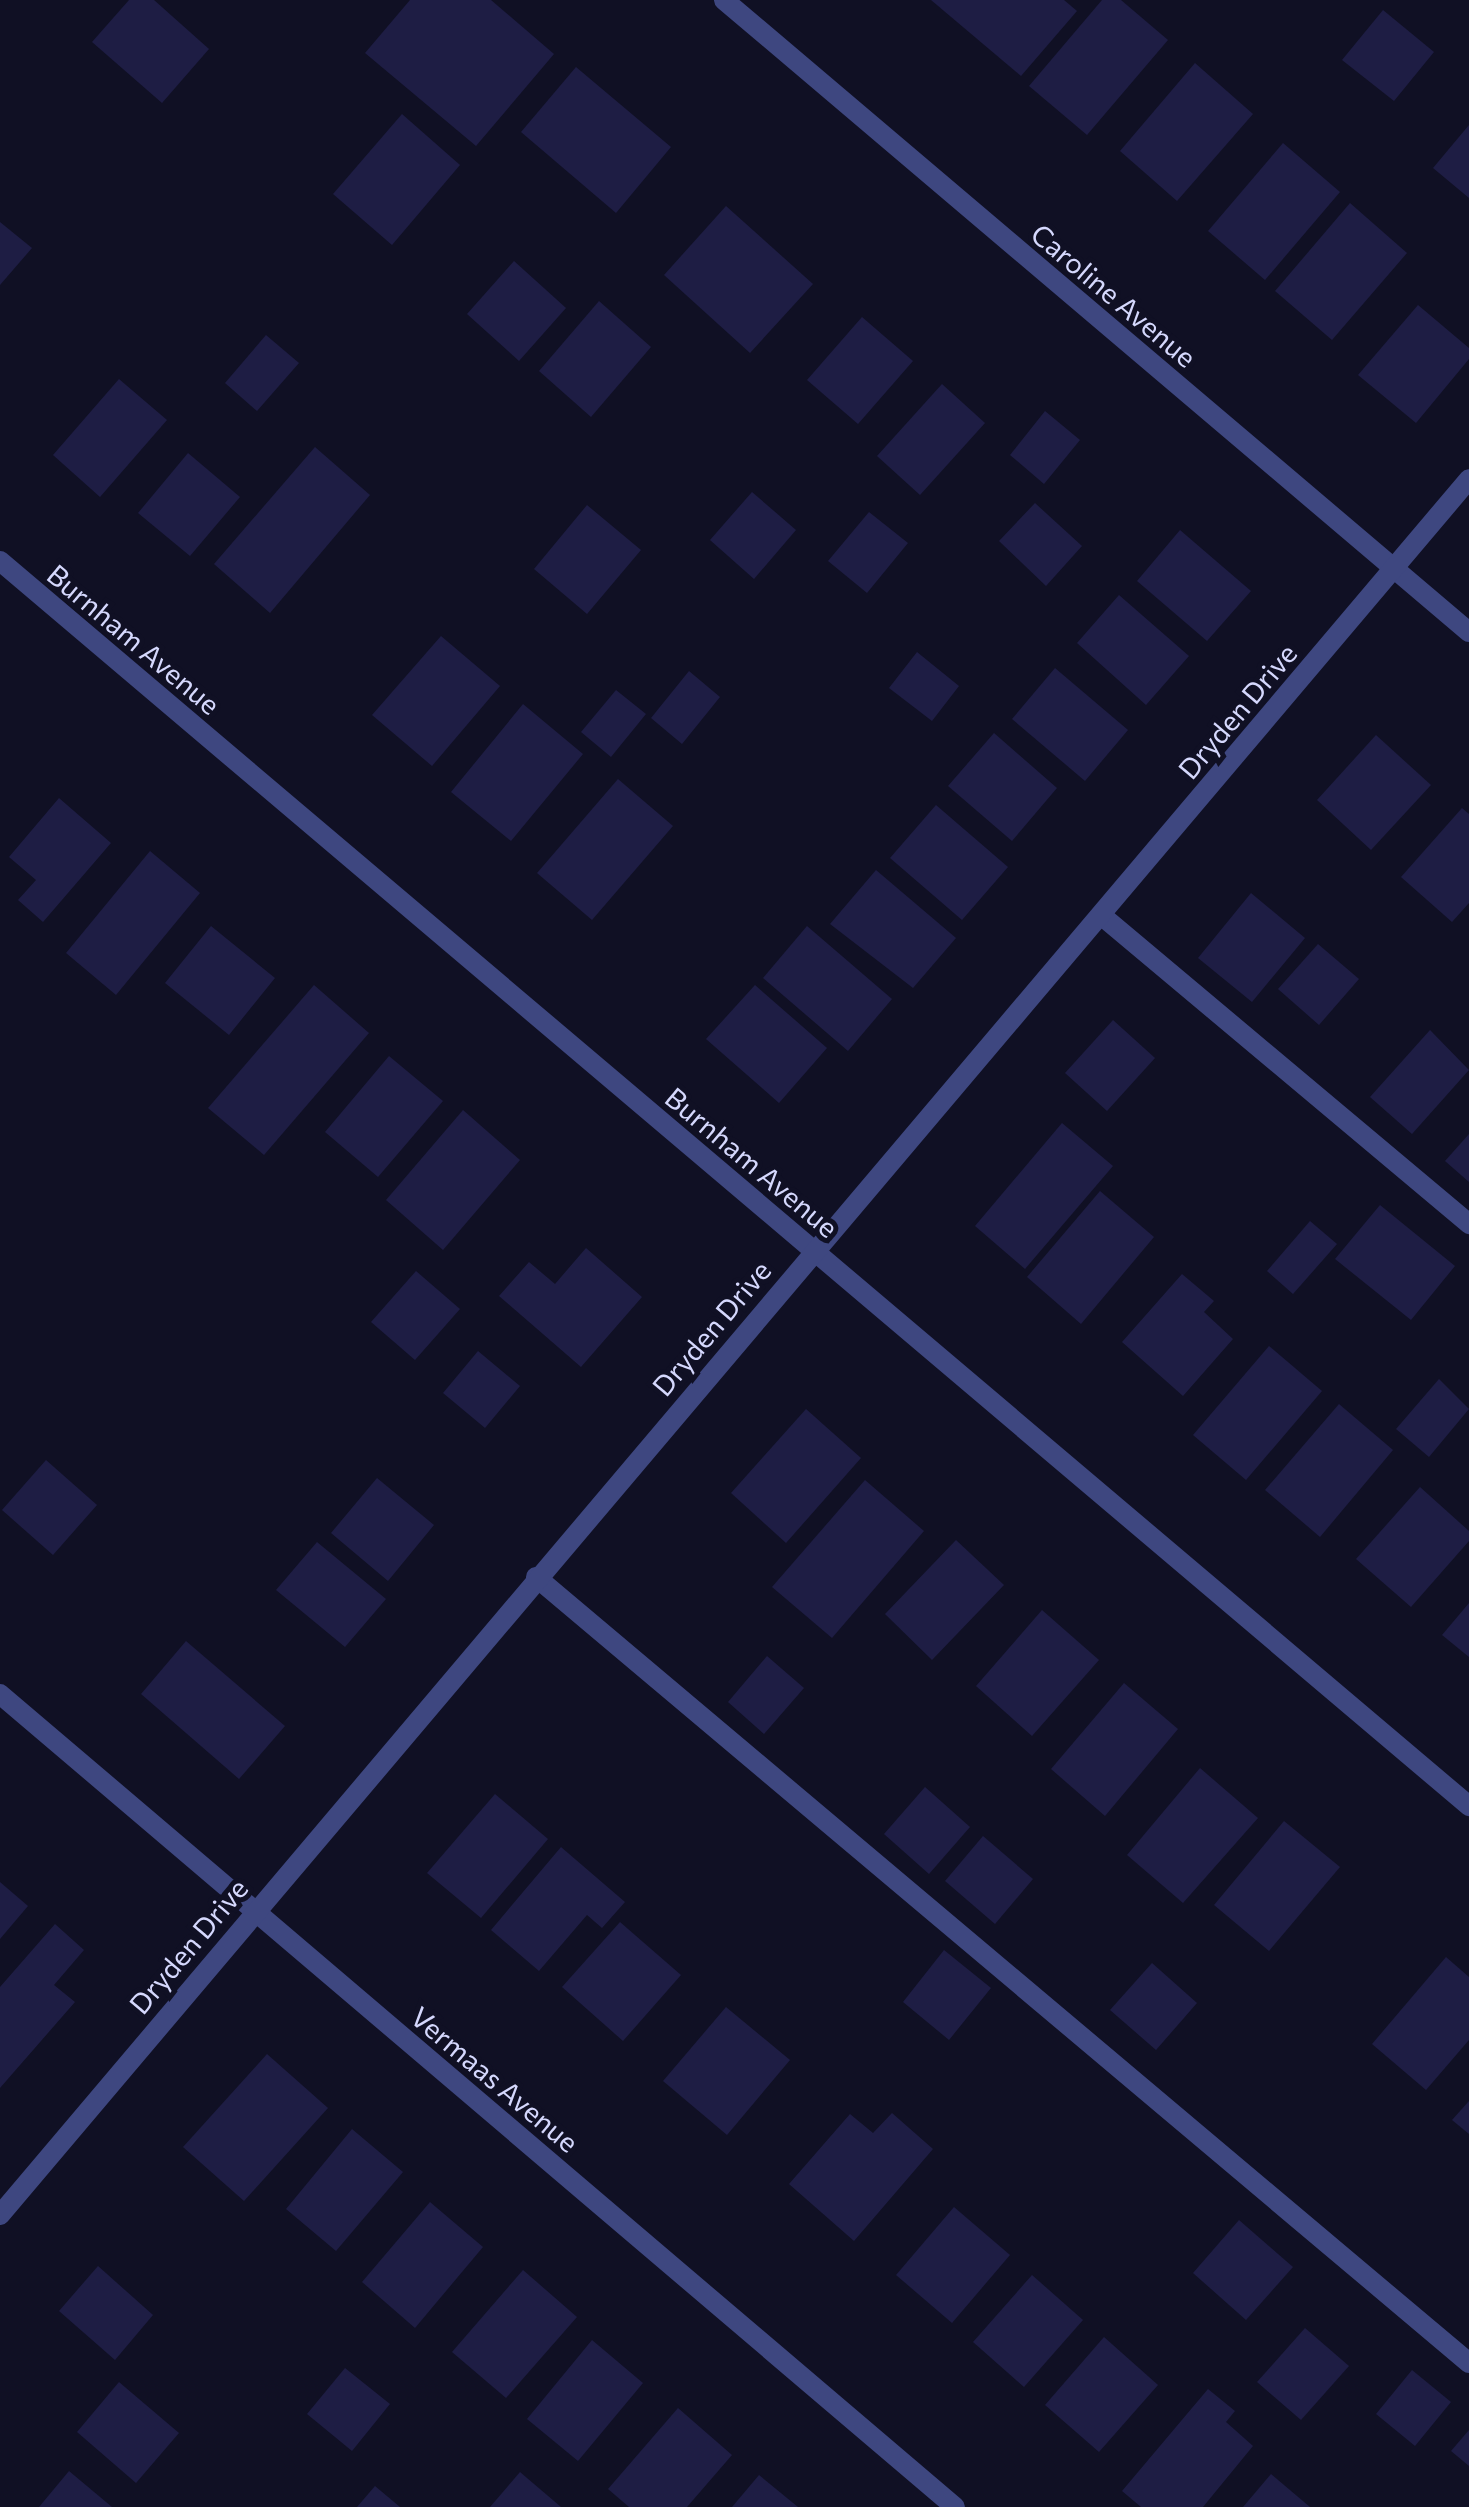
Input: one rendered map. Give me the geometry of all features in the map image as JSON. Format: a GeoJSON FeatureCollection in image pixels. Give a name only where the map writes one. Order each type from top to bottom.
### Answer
{"type":"FeatureCollection","features":[{"type":"Feature","properties":{"kind":"street","name":"Caroline Avenue"},"geometry":{"type":"LineString","coordinates":[[724,0],[1469,632]]}},
{"type":"Feature","properties":{"kind":"street","name":"Dryden Drive"},"geometry":{"type":"LineString","coordinates":[[0,2215],[254,1910],[1469,480]]}},
{"type":"Feature","properties":{"kind":"street","name":"Burnham Avenue"},"geometry":{"type":"LineString","coordinates":[[0,561],[1469,1806]]}},
{"type":"Feature","properties":{"kind":"street"},"geometry":{"type":"LineString","coordinates":[[1101,915],[1469,1224]]}},
{"type":"Feature","properties":{"kind":"street"},"geometry":{"type":"LineString","coordinates":[[536,1577],[1469,2363]]}},
{"type":"Feature","properties":{"kind":"street","name":"Vermaas Avenue"},"geometry":{"type":"LineString","coordinates":[[0,1694],[955,2507]]}},
{"type":"Feature","properties":{"kind":"building"},"geometry":{"type":"Polygon","coordinates":[[[129,0],[154,0],[209,49],[162,103],[92,42],[129,0]]]}},
{"type":"Feature","properties":{"kind":"building"},"geometry":{"type":"Polygon","coordinates":[[[410,0],[491,0],[554,54],[476,146],[365,53],[410,0]]]}},
{"type":"Feature","properties":{"kind":"building"},"geometry":{"type":"Polygon","coordinates":[[[931,0],[1064,0],[1077,11],[1021,76],[931,0]]]}},
{"type":"Feature","properties":{"kind":"building"},"geometry":{"type":"Polygon","coordinates":[[[1102,0],[1121,0],[1168,40],[1087,135],[1029,86],[1102,0]]]}},
{"type":"Feature","properties":{"kind":"building"},"geometry":{"type":"Polygon","coordinates":[[[1383,10],[1434,52],[1394,101],[1342,60],[1383,10]]]}},
{"type":"Feature","properties":{"kind":"building"},"geometry":{"type":"Polygon","coordinates":[[[1195,63],[1253,114],[1177,201],[1120,151],[1195,63]]]}},
{"type":"Feature","properties":{"kind":"building"},"geometry":{"type":"Polygon","coordinates":[[[576,67],[671,147],[616,213],[521,132],[576,67]]]}},
{"type":"Feature","properties":{"kind":"building"},"geometry":{"type":"Polygon","coordinates":[[[402,114],[460,165],[392,245],[333,194],[402,114]]]}},
{"type":"Feature","properties":{"kind":"building"},"geometry":{"type":"Polygon","coordinates":[[[1469,125],[1469,198],[1433,168],[1469,125]]]}},
{"type":"Feature","properties":{"kind":"building"},"geometry":{"type":"Polygon","coordinates":[[[1283,143],[1340,192],[1265,280],[1208,231],[1283,143]]]}},
{"type":"Feature","properties":{"kind":"building"},"geometry":{"type":"Polygon","coordinates":[[[1350,203],[1407,253],[1332,340],[1275,291],[1350,203]]]}},
{"type":"Feature","properties":{"kind":"building"},"geometry":{"type":"Polygon","coordinates":[[[726,206],[813,284],[750,353],[664,275],[726,206]]]}},
{"type":"Feature","properties":{"kind":"building"},"geometry":{"type":"Polygon","coordinates":[[[0,222],[32,248],[0,285],[0,222]]]}},
{"type":"Feature","properties":{"kind":"building"},"geometry":{"type":"Polygon","coordinates":[[[514,261],[566,308],[519,361],[467,314],[514,261]]]}},
{"type":"Feature","properties":{"kind":"building"},"geometry":{"type":"Polygon","coordinates":[[[599,301],[651,347],[591,417],[539,371],[599,301]]]}},
{"type":"Feature","properties":{"kind":"building"},"geometry":{"type":"Polygon","coordinates":[[[1418,305],[1469,348],[1469,359],[1416,423],[1358,375],[1418,305]]]}},
{"type":"Feature","properties":{"kind":"building"},"geometry":{"type":"Polygon","coordinates":[[[862,317],[913,361],[858,424],[807,380],[862,317]]]}},
{"type":"Feature","properties":{"kind":"building"},"geometry":{"type":"Polygon","coordinates":[[[266,335],[299,363],[257,411],[225,383],[266,335]]]}},
{"type":"Feature","properties":{"kind":"building"},"geometry":{"type":"Polygon","coordinates":[[[119,379],[167,420],[100,497],[53,455],[119,379]]]}},
{"type":"Feature","properties":{"kind":"building"},"geometry":{"type":"Polygon","coordinates":[[[942,384],[985,423],[920,495],[877,456],[942,384]]]}},
{"type":"Feature","properties":{"kind":"building"},"geometry":{"type":"Polygon","coordinates":[[[1045,411],[1080,440],[1044,484],[1010,455],[1045,411]]]}},
{"type":"Feature","properties":{"kind":"building"},"geometry":{"type":"Polygon","coordinates":[[[315,447],[370,495],[270,613],[214,564],[315,447]]]}},
{"type":"Feature","properties":{"kind":"building"},"geometry":{"type":"Polygon","coordinates":[[[188,453],[240,497],[190,556],[138,513],[188,453]]]}},
{"type":"Feature","properties":{"kind":"building"},"geometry":{"type":"Polygon","coordinates":[[[752,492],[796,530],[754,579],[710,540],[752,492]]]}},
{"type":"Feature","properties":{"kind":"building"},"geometry":{"type":"Polygon","coordinates":[[[1035,503],[1082,546],[1046,586],[999,541],[1035,503]]]}},
{"type":"Feature","properties":{"kind":"building"},"geometry":{"type":"Polygon","coordinates":[[[587,505],[641,550],[587,614],[534,569],[587,505]]]}},
{"type":"Feature","properties":{"kind":"building"},"geometry":{"type":"Polygon","coordinates":[[[869,512],[908,543],[867,593],[828,561],[869,512]]]}},
{"type":"Feature","properties":{"kind":"building"},"geometry":{"type":"Polygon","coordinates":[[[1180,530],[1251,591],[1207,641],[1137,581],[1180,530]]]}},
{"type":"Feature","properties":{"kind":"building"},"geometry":{"type":"Polygon","coordinates":[[[1119,595],[1189,656],[1146,705],[1077,643],[1119,595]]]}},
{"type":"Feature","properties":{"kind":"building"},"geometry":{"type":"Polygon","coordinates":[[[441,636],[500,686],[432,766],[372,715],[441,636]]]}},
{"type":"Feature","properties":{"kind":"building"},"geometry":{"type":"Polygon","coordinates":[[[917,652],[959,686],[932,721],[889,688],[917,652]]]}},
{"type":"Feature","properties":{"kind":"building"},"geometry":{"type":"Polygon","coordinates":[[[1055,668],[1128,730],[1085,781],[1012,719],[1055,668]]]}},
{"type":"Feature","properties":{"kind":"building"},"geometry":{"type":"Polygon","coordinates":[[[689,671],[720,697],[682,744],[651,718],[689,671]]]}},
{"type":"Feature","properties":{"kind":"building"},"geometry":{"type":"Polygon","coordinates":[[[616,690],[646,714],[611,757],[581,732],[616,690]]]}},
{"type":"Feature","properties":{"kind":"building"},"geometry":{"type":"Polygon","coordinates":[[[523,704],[583,754],[511,841],[451,792],[523,704]]]}},
{"type":"Feature","properties":{"kind":"building"},"geometry":{"type":"Polygon","coordinates":[[[994,733],[1057,788],[1012,841],[948,786],[994,733]]]}},
{"type":"Feature","properties":{"kind":"building"},"geometry":{"type":"Polygon","coordinates":[[[1376,735],[1431,785],[1371,850],[1317,800],[1376,735]]]}},
{"type":"Feature","properties":{"kind":"building"},"geometry":{"type":"Polygon","coordinates":[[[618,779],[673,826],[592,920],[537,873],[618,779]]]}},
{"type":"Feature","properties":{"kind":"building"},"geometry":{"type":"Polygon","coordinates":[[[59,798],[111,843],[43,922],[18,900],[36,880],[9,857],[59,798]]]}},
{"type":"Feature","properties":{"kind":"building"},"geometry":{"type":"Polygon","coordinates":[[[936,805],[1008,867],[962,920],[890,858],[936,805]]]}},
{"type":"Feature","properties":{"kind":"building"},"geometry":{"type":"Polygon","coordinates":[[[1462,808],[1469,814],[1469,903],[1452,922],[1401,877],[1462,808]]]}},
{"type":"Feature","properties":{"kind":"building"},"geometry":{"type":"Polygon","coordinates":[[[150,851],[200,893],[116,995],[66,953],[150,851]]]}},
{"type":"Feature","properties":{"kind":"building"},"geometry":{"type":"Polygon","coordinates":[[[876,870],[956,938],[913,988],[830,924],[876,870]]]}},
{"type":"Feature","properties":{"kind":"building"},"geometry":{"type":"Polygon","coordinates":[[[1251,893],[1305,938],[1252,1002],[1198,958],[1251,893]]]}},
{"type":"Feature","properties":{"kind":"building"},"geometry":{"type":"Polygon","coordinates":[[[211,926],[275,978],[229,1035],[165,983],[211,926]]]}},
{"type":"Feature","properties":{"kind":"building"},"geometry":{"type":"Polygon","coordinates":[[[807,926],[892,999],[848,1051],[763,978],[807,926]]]}},
{"type":"Feature","properties":{"kind":"building"},"geometry":{"type":"Polygon","coordinates":[[[1318,944],[1359,979],[1319,1025],[1278,989],[1318,944]]]}},
{"type":"Feature","properties":{"kind":"building"},"geometry":{"type":"Polygon","coordinates":[[[314,985],[369,1033],[264,1155],[208,1108],[314,985]]]}},
{"type":"Feature","properties":{"kind":"building"},"geometry":{"type":"Polygon","coordinates":[[[755,985],[827,1048],[779,1103],[706,1039],[755,985]]]}},
{"type":"Feature","properties":{"kind":"building"},"geometry":{"type":"Polygon","coordinates":[[[1113,1020],[1155,1058],[1107,1111],[1065,1073],[1113,1020]]]}},
{"type":"Feature","properties":{"kind":"building"},"geometry":{"type":"Polygon","coordinates":[[[1430,1030],[1469,1070],[1412,1134],[1370,1097],[1430,1030]]]}},
{"type":"Feature","properties":{"kind":"building"},"geometry":{"type":"Polygon","coordinates":[[[389,1056],[443,1101],[378,1177],[325,1132],[389,1056]]]}},
{"type":"Feature","properties":{"kind":"building"},"geometry":{"type":"Polygon","coordinates":[[[463,1110],[520,1160],[443,1250],[386,1200],[463,1110]]]}},
{"type":"Feature","properties":{"kind":"building"},"geometry":{"type":"Polygon","coordinates":[[[1062,1123],[1113,1166],[1025,1269],[975,1226],[1062,1123]]]}},
{"type":"Feature","properties":{"kind":"building"},"geometry":{"type":"Polygon","coordinates":[[[1469,1134],[1469,1182],[1445,1161],[1469,1134]]]}},
{"type":"Feature","properties":{"kind":"building"},"geometry":{"type":"Polygon","coordinates":[[[1100,1191],[1154,1237],[1081,1324],[1027,1277],[1100,1191]]]}},
{"type":"Feature","properties":{"kind":"building"},"geometry":{"type":"Polygon","coordinates":[[[1380,1205],[1455,1266],[1411,1320],[1335,1259],[1380,1205]]]}},
{"type":"Feature","properties":{"kind":"building"},"geometry":{"type":"Polygon","coordinates":[[[1310,1221],[1337,1244],[1293,1294],[1267,1271],[1310,1221]]]}},
{"type":"Feature","properties":{"kind":"building"},"geometry":{"type":"Polygon","coordinates":[[[586,1248],[642,1297],[581,1367],[499,1296],[529,1262],[555,1284],[586,1248]]]}},
{"type":"Feature","properties":{"kind":"building"},"geometry":{"type":"Polygon","coordinates":[[[416,1271],[460,1309],[415,1360],[371,1322],[416,1271]]]}},
{"type":"Feature","properties":{"kind":"building"},"geometry":{"type":"Polygon","coordinates":[[[1182,1274],[1214,1301],[1204,1312],[1233,1339],[1183,1396],[1122,1342],[1182,1274]]]}},
{"type":"Feature","properties":{"kind":"building"},"geometry":{"type":"Polygon","coordinates":[[[1269,1346],[1322,1391],[1246,1480],[1193,1435],[1269,1346]]]}},
{"type":"Feature","properties":{"kind":"building"},"geometry":{"type":"Polygon","coordinates":[[[478,1351],[520,1386],[485,1428],[443,1393],[478,1351]]]}},
{"type":"Feature","properties":{"kind":"building"},"geometry":{"type":"Polygon","coordinates":[[[1439,1379],[1469,1409],[1429,1457],[1396,1429],[1439,1379]]]}},
{"type":"Feature","properties":{"kind":"building"},"geometry":{"type":"Polygon","coordinates":[[[1339,1404],[1393,1450],[1320,1537],[1265,1490],[1339,1404]]]}},
{"type":"Feature","properties":{"kind":"building"},"geometry":{"type":"Polygon","coordinates":[[[806,1409],[861,1458],[786,1543],[731,1493],[806,1409]]]}},
{"type":"Feature","properties":{"kind":"building"},"geometry":{"type":"Polygon","coordinates":[[[46,1460],[97,1505],[53,1555],[2,1510],[46,1460]]]}},
{"type":"Feature","properties":{"kind":"building"},"geometry":{"type":"Polygon","coordinates":[[[377,1478],[434,1525],[388,1581],[331,1533],[377,1478]]]}},
{"type":"Feature","properties":{"kind":"building"},"geometry":{"type":"Polygon","coordinates":[[[865,1480],[924,1531],[832,1638],[772,1587],[865,1480]]]}},
{"type":"Feature","properties":{"kind":"building"},"geometry":{"type":"Polygon","coordinates":[[[1420,1487],[1469,1531],[1469,1541],[1411,1607],[1356,1559],[1420,1487]]]}},
{"type":"Feature","properties":{"kind":"building"},"geometry":{"type":"Polygon","coordinates":[[[956,1540],[1004,1585],[932,1660],[885,1614],[956,1540]]]}},
{"type":"Feature","properties":{"kind":"building"},"geometry":{"type":"Polygon","coordinates":[[[317,1542],[386,1599],[345,1647],[276,1590],[317,1542]]]}},
{"type":"Feature","properties":{"kind":"building"},"geometry":{"type":"Polygon","coordinates":[[[1469,1603],[1469,1657],[1442,1635],[1469,1603]]]}},
{"type":"Feature","properties":{"kind":"building"},"geometry":{"type":"Polygon","coordinates":[[[1042,1610],[1099,1660],[1032,1736],[976,1686],[1042,1610]]]}},
{"type":"Feature","properties":{"kind":"building"},"geometry":{"type":"Polygon","coordinates":[[[186,1641],[285,1726],[239,1779],[141,1694],[186,1641]]]}},
{"type":"Feature","properties":{"kind":"building"},"geometry":{"type":"Polygon","coordinates":[[[767,1656],[804,1688],[764,1734],[728,1702],[767,1656]]]}},
{"type":"Feature","properties":{"kind":"building"},"geometry":{"type":"Polygon","coordinates":[[[1124,1683],[1178,1729],[1105,1816],[1051,1769],[1124,1683]]]}},
{"type":"Feature","properties":{"kind":"building"},"geometry":{"type":"Polygon","coordinates":[[[1200,1768],[1258,1818],[1183,1903],[1127,1855],[1200,1768]]]}},
{"type":"Feature","properties":{"kind":"building"},"geometry":{"type":"Polygon","coordinates":[[[925,1787],[970,1827],[929,1874],[884,1834],[925,1787]]]}},
{"type":"Feature","properties":{"kind":"building"},"geometry":{"type":"Polygon","coordinates":[[[495,1794],[548,1839],[481,1918],[427,1873],[495,1794]]]}},
{"type":"Feature","properties":{"kind":"building"},"geometry":{"type":"Polygon","coordinates":[[[1284,1821],[1340,1867],[1269,1951],[1214,1905],[1284,1821]]]}},
{"type":"Feature","properties":{"kind":"building"},"geometry":{"type":"Polygon","coordinates":[[[983,1836],[1033,1879],[995,1924],[945,1881],[983,1836]]]}},
{"type":"Feature","properties":{"kind":"building"},"geometry":{"type":"Polygon","coordinates":[[[561,1847],[625,1902],[602,1928],[587,1915],[539,1971],[491,1930],[561,1847]]]}},
{"type":"Feature","properties":{"kind":"building"},"geometry":{"type":"Polygon","coordinates":[[[0,1882],[28,1906],[0,1939],[0,1882]]]}},
{"type":"Feature","properties":{"kind":"building"},"geometry":{"type":"Polygon","coordinates":[[[620,1922],[681,1975],[623,2041],[562,1987],[620,1922]]]}},
{"type":"Feature","properties":{"kind":"building"},"geometry":{"type":"Polygon","coordinates":[[[55,1924],[84,1950],[54,1985],[75,2002],[0,2088],[0,1987],[55,1924]]]}},
{"type":"Feature","properties":{"kind":"building"},"geometry":{"type":"Polygon","coordinates":[[[944,1950],[991,1988],[949,2040],[903,2002],[944,1950]]]}},
{"type":"Feature","properties":{"kind":"building"},"geometry":{"type":"Polygon","coordinates":[[[1446,1957],[1469,1977],[1469,2040],[1426,2090],[1372,2044],[1446,1957]]]}},
{"type":"Feature","properties":{"kind":"building"},"geometry":{"type":"Polygon","coordinates":[[[1152,1963],[1197,2003],[1156,2050],[1110,2010],[1152,1963]]]}},
{"type":"Feature","properties":{"kind":"building"},"geometry":{"type":"Polygon","coordinates":[[[726,2007],[790,2060],[727,2135],[663,2081],[726,2007]]]}},
{"type":"Feature","properties":{"kind":"building"},"geometry":{"type":"Polygon","coordinates":[[[267,2054],[328,2108],[244,2201],[183,2147],[267,2054]]]}},
{"type":"Feature","properties":{"kind":"building"},"geometry":{"type":"Polygon","coordinates":[[[1469,2101],[1469,2134],[1452,2120],[1469,2101]]]}},
{"type":"Feature","properties":{"kind":"building"},"geometry":{"type":"Polygon","coordinates":[[[892,2113],[933,2149],[854,2241],[789,2184],[850,2114],[873,2133],[892,2113]]]}},
{"type":"Feature","properties":{"kind":"building"},"geometry":{"type":"Polygon","coordinates":[[[352,2129],[403,2172],[336,2251],[286,2209],[352,2129]]]}},
{"type":"Feature","properties":{"kind":"building"},"geometry":{"type":"Polygon","coordinates":[[[430,2202],[483,2247],[415,2328],[362,2282],[430,2202]]]}},
{"type":"Feature","properties":{"kind":"building"},"geometry":{"type":"Polygon","coordinates":[[[954,2207],[1010,2255],[952,2323],[896,2275],[954,2207]]]}},
{"type":"Feature","properties":{"kind":"building"},"geometry":{"type":"Polygon","coordinates":[[[1239,2220],[1293,2267],[1246,2320],[1193,2273],[1239,2220]]]}},
{"type":"Feature","properties":{"kind":"building"},"geometry":{"type":"Polygon","coordinates":[[[98,2266],[153,2315],[115,2360],[59,2311],[98,2266]]]}},
{"type":"Feature","properties":{"kind":"building"},"geometry":{"type":"Polygon","coordinates":[[[523,2270],[577,2317],[506,2398],[452,2352],[523,2270]]]}},
{"type":"Feature","properties":{"kind":"building"},"geometry":{"type":"Polygon","coordinates":[[[1032,2275],[1083,2320],[1024,2387],[973,2342],[1032,2275]]]}},
{"type":"Feature","properties":{"kind":"building"},"geometry":{"type":"Polygon","coordinates":[[[1305,2328],[1349,2366],[1301,2420],[1257,2382],[1305,2328]]]}},
{"type":"Feature","properties":{"kind":"building"},"geometry":{"type":"Polygon","coordinates":[[[1104,2337],[1158,2385],[1099,2452],[1045,2405],[1104,2337]]]}},
{"type":"Feature","properties":{"kind":"building"},"geometry":{"type":"Polygon","coordinates":[[[592,2340],[643,2383],[578,2461],[527,2419],[592,2340]]]}},
{"type":"Feature","properties":{"kind":"building"},"geometry":{"type":"Polygon","coordinates":[[[345,2368],[390,2404],[352,2451],[307,2414],[345,2368]]]}},
{"type":"Feature","properties":{"kind":"building"},"geometry":{"type":"Polygon","coordinates":[[[1412,2370],[1451,2402],[1415,2446],[1376,2414],[1412,2370]]]}},
{"type":"Feature","properties":{"kind":"building"},"geometry":{"type":"Polygon","coordinates":[[[119,2382],[179,2433],[136,2483],[77,2432],[119,2382]]]}},
{"type":"Feature","properties":{"kind":"building"},"geometry":{"type":"Polygon","coordinates":[[[1208,2389],[1235,2411],[1226,2422],[1253,2446],[1203,2507],[1141,2507],[1122,2491],[1208,2389]]]}},
{"type":"Feature","properties":{"kind":"building"},"geometry":{"type":"Polygon","coordinates":[[[678,2408],[732,2455],[687,2507],[629,2507],[608,2489],[678,2408]]]}},
{"type":"Feature","properties":{"kind":"building"},"geometry":{"type":"Polygon","coordinates":[[[1469,2430],[1469,2466],[1451,2451],[1469,2430]]]}},
{"type":"Feature","properties":{"kind":"building"},"geometry":{"type":"Polygon","coordinates":[[[69,2471],[112,2507],[39,2507],[69,2471]]]}},
{"type":"Feature","properties":{"kind":"building"},"geometry":{"type":"Polygon","coordinates":[[[520,2472],[561,2507],[490,2507],[520,2472]]]}},
{"type":"Feature","properties":{"kind":"building"},"geometry":{"type":"Polygon","coordinates":[[[1271,2474],[1310,2507],[1243,2507],[1271,2474]]]}},
{"type":"Feature","properties":{"kind":"building"},"geometry":{"type":"Polygon","coordinates":[[[759,2475],[798,2507],[732,2507],[759,2475]]]}},
{"type":"Feature","properties":{"kind":"building"},"geometry":{"type":"Polygon","coordinates":[[[375,2486],[400,2507],[357,2507],[375,2486]]]}}]}
